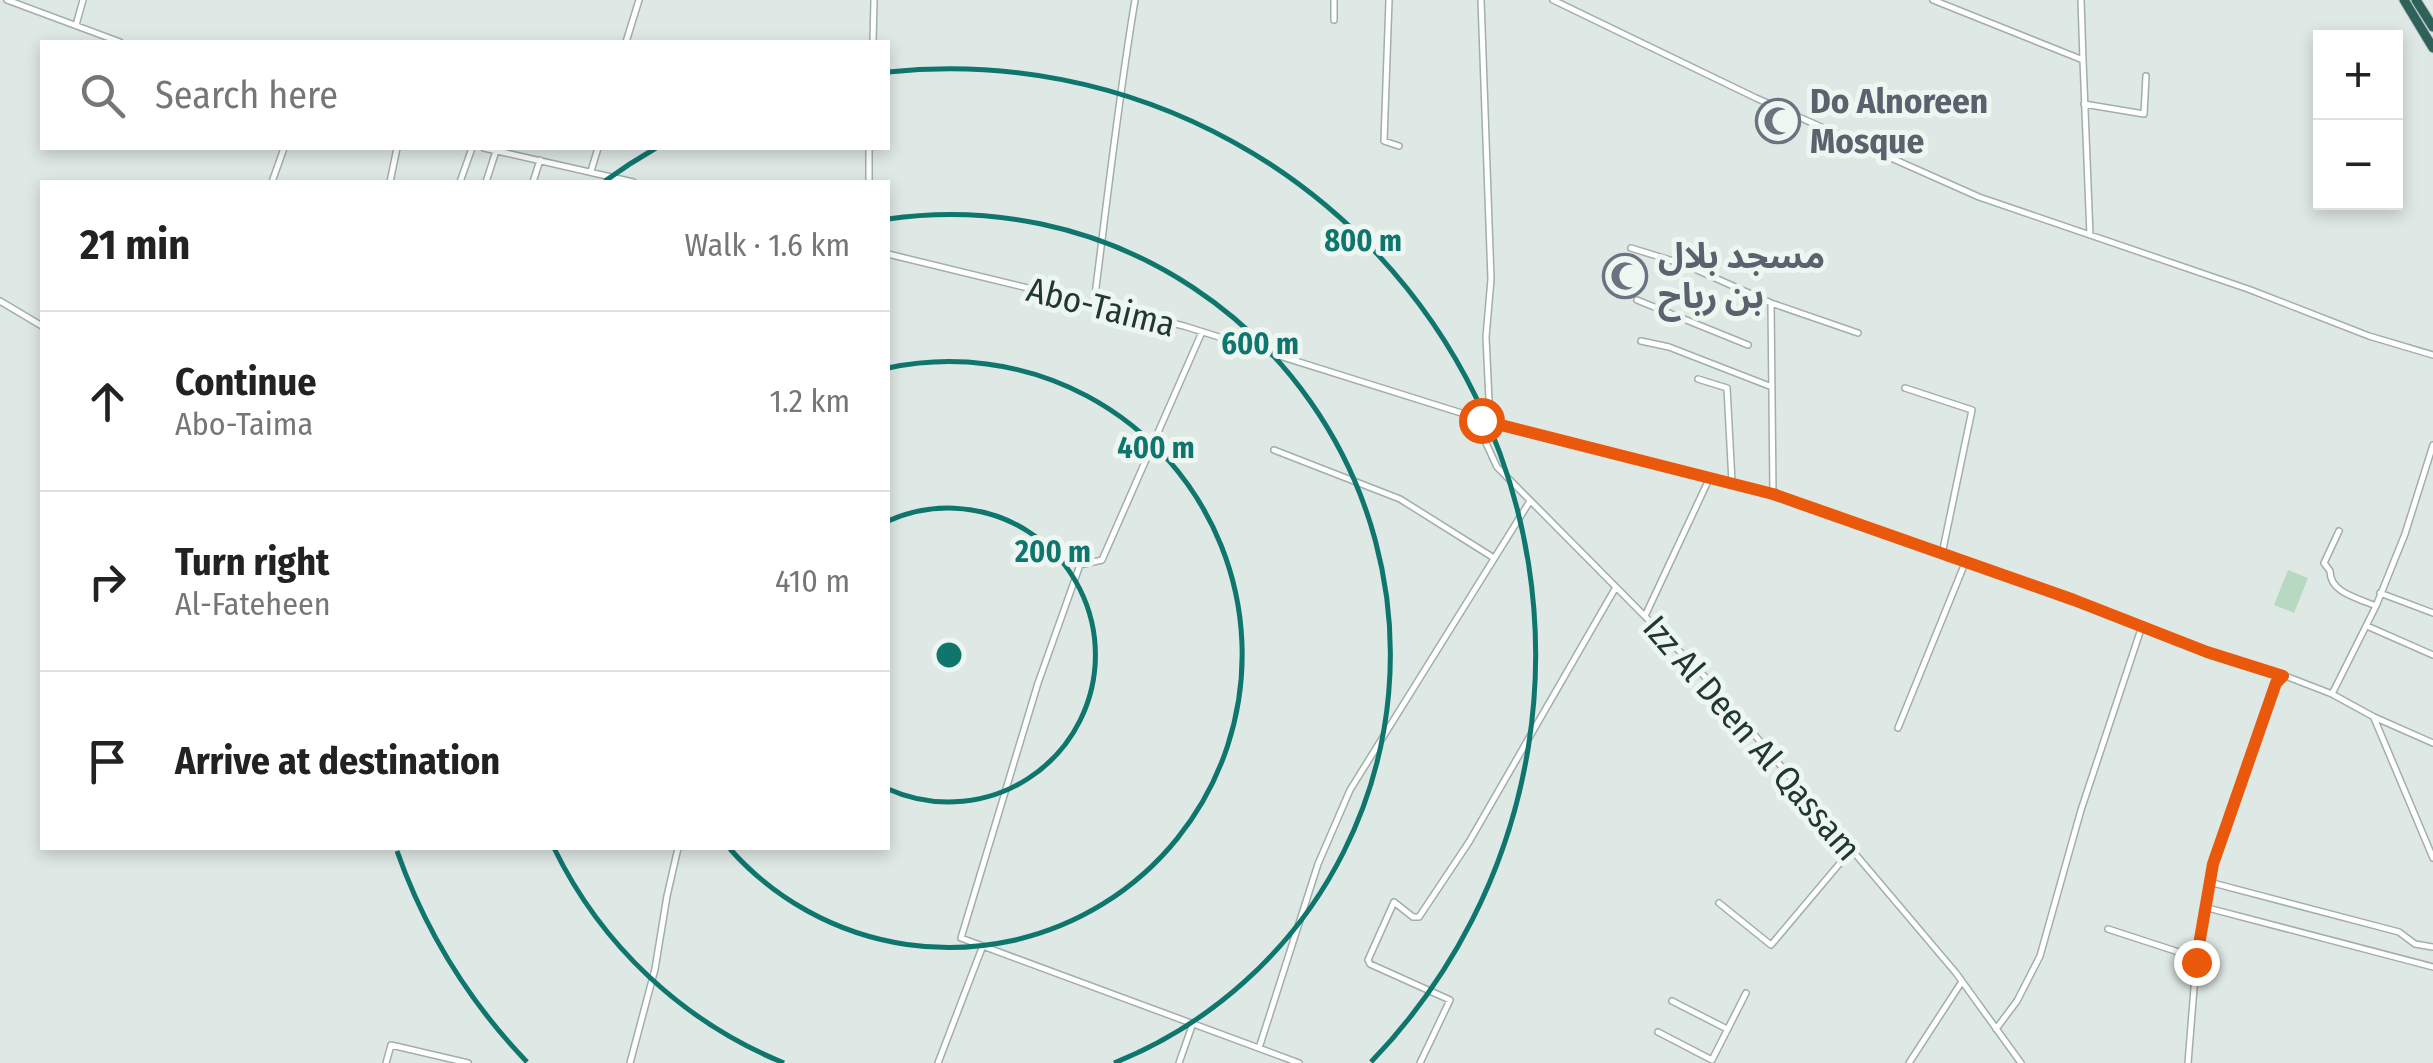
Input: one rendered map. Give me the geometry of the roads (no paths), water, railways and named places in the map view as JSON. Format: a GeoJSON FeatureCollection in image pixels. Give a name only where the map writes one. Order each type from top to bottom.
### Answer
{"type":"FeatureCollection","features":[{"type":"Feature","properties":{"kind":"highway"},"geometry":{"type":"LineString","coordinates":[[2404,0],[2433,48]]}},
{"type":"Feature","properties":{"kind":"highway"},"geometry":{"type":"LineString","coordinates":[[2416,0],[2433,27]]}},
{"type":"Feature","properties":{"kind":"street"},"geometry":{"type":"LineString","coordinates":[[7,0],[115,40]]}},
{"type":"Feature","properties":{"kind":"street"},"geometry":{"type":"LineString","coordinates":[[76,25],[83,0]]}},
{"type":"Feature","properties":{"kind":"street"},"geometry":{"type":"LineString","coordinates":[[627,40],[639,0]]}},
{"type":"Feature","properties":{"kind":"street"},"geometry":{"type":"LineString","coordinates":[[873,40],[874,0]]}},
{"type":"Feature","properties":{"kind":"street"},"geometry":{"type":"LineString","coordinates":[[1094,302],[1135,0]]}},
{"type":"Feature","properties":{"kind":"street"},"geometry":{"type":"LineString","coordinates":[[1334,0],[1334,20]]}},
{"type":"Feature","properties":{"kind":"street"},"geometry":{"type":"LineString","coordinates":[[1389,0],[1384,142],[1399,146]]}},
{"type":"Feature","properties":{"kind":"street"},"geometry":{"type":"LineString","coordinates":[[1482,0],[1492,279],[1486,337],[1490,422]]}},
{"type":"Feature","properties":{"kind":"street"},"geometry":{"type":"LineString","coordinates":[[1553,0],[1979,198],[2433,355]]}},
{"type":"Feature","properties":{"kind":"street"},"geometry":{"type":"LineString","coordinates":[[1933,0],[2084,60]]}},
{"type":"Feature","properties":{"kind":"street"},"geometry":{"type":"LineString","coordinates":[[2081,0],[2090,234]]}},
{"type":"Feature","properties":{"kind":"street"},"geometry":{"type":"LineString","coordinates":[[2084,104],[2144,114],[2146,76]]}},
{"type":"Feature","properties":{"kind":"street"},"geometry":{"type":"LineString","coordinates":[[273,180],[283,150]]}},
{"type":"Feature","properties":{"kind":"street"},"geometry":{"type":"LineString","coordinates":[[390,180],[397,150]]}},
{"type":"Feature","properties":{"kind":"street"},"geometry":{"type":"LineString","coordinates":[[461,180],[471,150]]}},
{"type":"Feature","properties":{"kind":"street"},"geometry":{"type":"LineString","coordinates":[[492,150],[592,171],[612,180]]}},
{"type":"Feature","properties":{"kind":"street"},"geometry":{"type":"LineString","coordinates":[[592,171],[597,150]]}},
{"type":"Feature","properties":{"kind":"street"},"geometry":{"type":"LineString","coordinates":[[870,150],[870,180]]}},
{"type":"Feature","properties":{"kind":"street"},"geometry":{"type":"LineString","coordinates":[[487,180],[496,151]]}},
{"type":"Feature","properties":{"kind":"street"},"geometry":{"type":"LineString","coordinates":[[534,180],[540,160]]}},
{"type":"Feature","properties":{"kind":"street"},"geometry":{"type":"LineString","coordinates":[[1630,248],[1686,265],[1771,303],[1858,333]]}},
{"type":"Feature","properties":{"kind":"street","name":"Abo-Taima"},"geometry":{"type":"LineString","coordinates":[[890,254],[1094,302],[1481,420],[1773,494],[2332,694],[2433,743]]}},
{"type":"Feature","properties":{"kind":"street"},"geometry":{"type":"LineString","coordinates":[[1637,300],[1748,345]]}},
{"type":"Feature","properties":{"kind":"street"},"geometry":{"type":"LineString","coordinates":[[0,302],[40,325]]}},
{"type":"Feature","properties":{"kind":"street"},"geometry":{"type":"LineString","coordinates":[[1771,303],[1773,494]]}},
{"type":"Feature","properties":{"kind":"street"},"geometry":{"type":"LineString","coordinates":[[1202,332],[1102,560],[1080,565],[1038,682],[962,938],[1300,1063]]}},
{"type":"Feature","properties":{"kind":"street"},"geometry":{"type":"LineString","coordinates":[[1641,341],[1668,347],[1772,387]]}},
{"type":"Feature","properties":{"kind":"street"},"geometry":{"type":"LineString","coordinates":[[1698,378],[1727,388],[1732,482]]}},
{"type":"Feature","properties":{"kind":"street"},"geometry":{"type":"LineString","coordinates":[[1905,388],[1972,410],[1942,554]]}},
{"type":"Feature","properties":{"kind":"street","name":"Izz Al Deen Al Qassam"},"geometry":{"type":"LineString","coordinates":[[1481,420],[1480,430],[1497,467],[1709,681],[1962,983],[2021,1063]]}},
{"type":"Feature","properties":{"kind":"street"},"geometry":{"type":"LineString","coordinates":[[2332,694],[2376,606],[2405,534],[2433,444]]}},
{"type":"Feature","properties":{"kind":"street"},"geometry":{"type":"LineString","coordinates":[[1274,450],[1400,499],[1494,558]]}},
{"type":"Feature","properties":{"kind":"street"},"geometry":{"type":"LineString","coordinates":[[1646,616],[1710,477]]}},
{"type":"Feature","properties":{"kind":"street"},"geometry":{"type":"LineString","coordinates":[[1260,1048],[1318,864],[1350,790],[1530,501]]}},
{"type":"Feature","properties":{"kind":"street"},"geometry":{"type":"LineString","coordinates":[[2339,531],[2324,562],[2330,578],[2336,588],[2376,606]]}},
{"type":"Feature","properties":{"kind":"street"},"geometry":{"type":"LineString","coordinates":[[1898,728],[1965,562]]}},
{"type":"Feature","properties":{"kind":"street"},"geometry":{"type":"LineString","coordinates":[[1420,1063],[1450,1000],[1368,960],[1394,902],[1413,917],[1419,917],[1439,887],[1616,587]]}},
{"type":"Feature","properties":{"kind":"street"},"geometry":{"type":"LineString","coordinates":[[2380,593],[2433,613]]}},
{"type":"Feature","properties":{"kind":"street"},"geometry":{"type":"LineString","coordinates":[[1996,1029],[2017,1001],[2040,956],[2092,776],[2142,626]]}},
{"type":"Feature","properties":{"kind":"street"},"geometry":{"type":"LineString","coordinates":[[2366,626],[2433,655]]}},
{"type":"Feature","properties":{"kind":"street"},"geometry":{"type":"LineString","coordinates":[[2188,1063],[2197,958],[2209,882],[2276,683],[2283,676]]}},
{"type":"Feature","properties":{"kind":"street"},"geometry":{"type":"LineString","coordinates":[[2374,717],[2433,858]]}},
{"type":"Feature","properties":{"kind":"street"},"geometry":{"type":"LineString","coordinates":[[630,1063],[656,969],[666,896],[678,850]]}},
{"type":"Feature","properties":{"kind":"street"},"geometry":{"type":"LineString","coordinates":[[1719,903],[1770,945],[1851,850]]}},
{"type":"Feature","properties":{"kind":"street"},"geometry":{"type":"LineString","coordinates":[[2209,882],[2399,932],[2415,944],[2433,947]]}},
{"type":"Feature","properties":{"kind":"street"},"geometry":{"type":"LineString","coordinates":[[2204,907],[2433,967]]}},
{"type":"Feature","properties":{"kind":"street"},"geometry":{"type":"LineString","coordinates":[[2108,929],[2197,958]]}},
{"type":"Feature","properties":{"kind":"street"},"geometry":{"type":"LineString","coordinates":[[938,1063],[982,948]]}},
{"type":"Feature","properties":{"kind":"street"},"geometry":{"type":"LineString","coordinates":[[1908,1063],[1962,983]]}},
{"type":"Feature","properties":{"kind":"street"},"geometry":{"type":"LineString","coordinates":[[1658,1032],[1712,1060],[1746,994]]}},
{"type":"Feature","properties":{"kind":"street"},"geometry":{"type":"LineString","coordinates":[[1672,1001],[1727,1029]]}},
{"type":"Feature","properties":{"kind":"street"},"geometry":{"type":"LineString","coordinates":[[1179,1063],[1193,1024]]}},
{"type":"Feature","properties":{"kind":"street"},"geometry":{"type":"LineString","coordinates":[[386,1063],[391,1045],[468,1063]]}},
{"type":"Feature","properties":{"kind":"place","name":"Do Alnoreen Mosque"},"geometry":{"type":"Point","coordinates":[1778,121]}},
{"type":"Feature","properties":{"kind":"place","name":"مسجد بلال بن رباح"},"geometry":{"type":"Point","coordinates":[1625,276]}}]}
